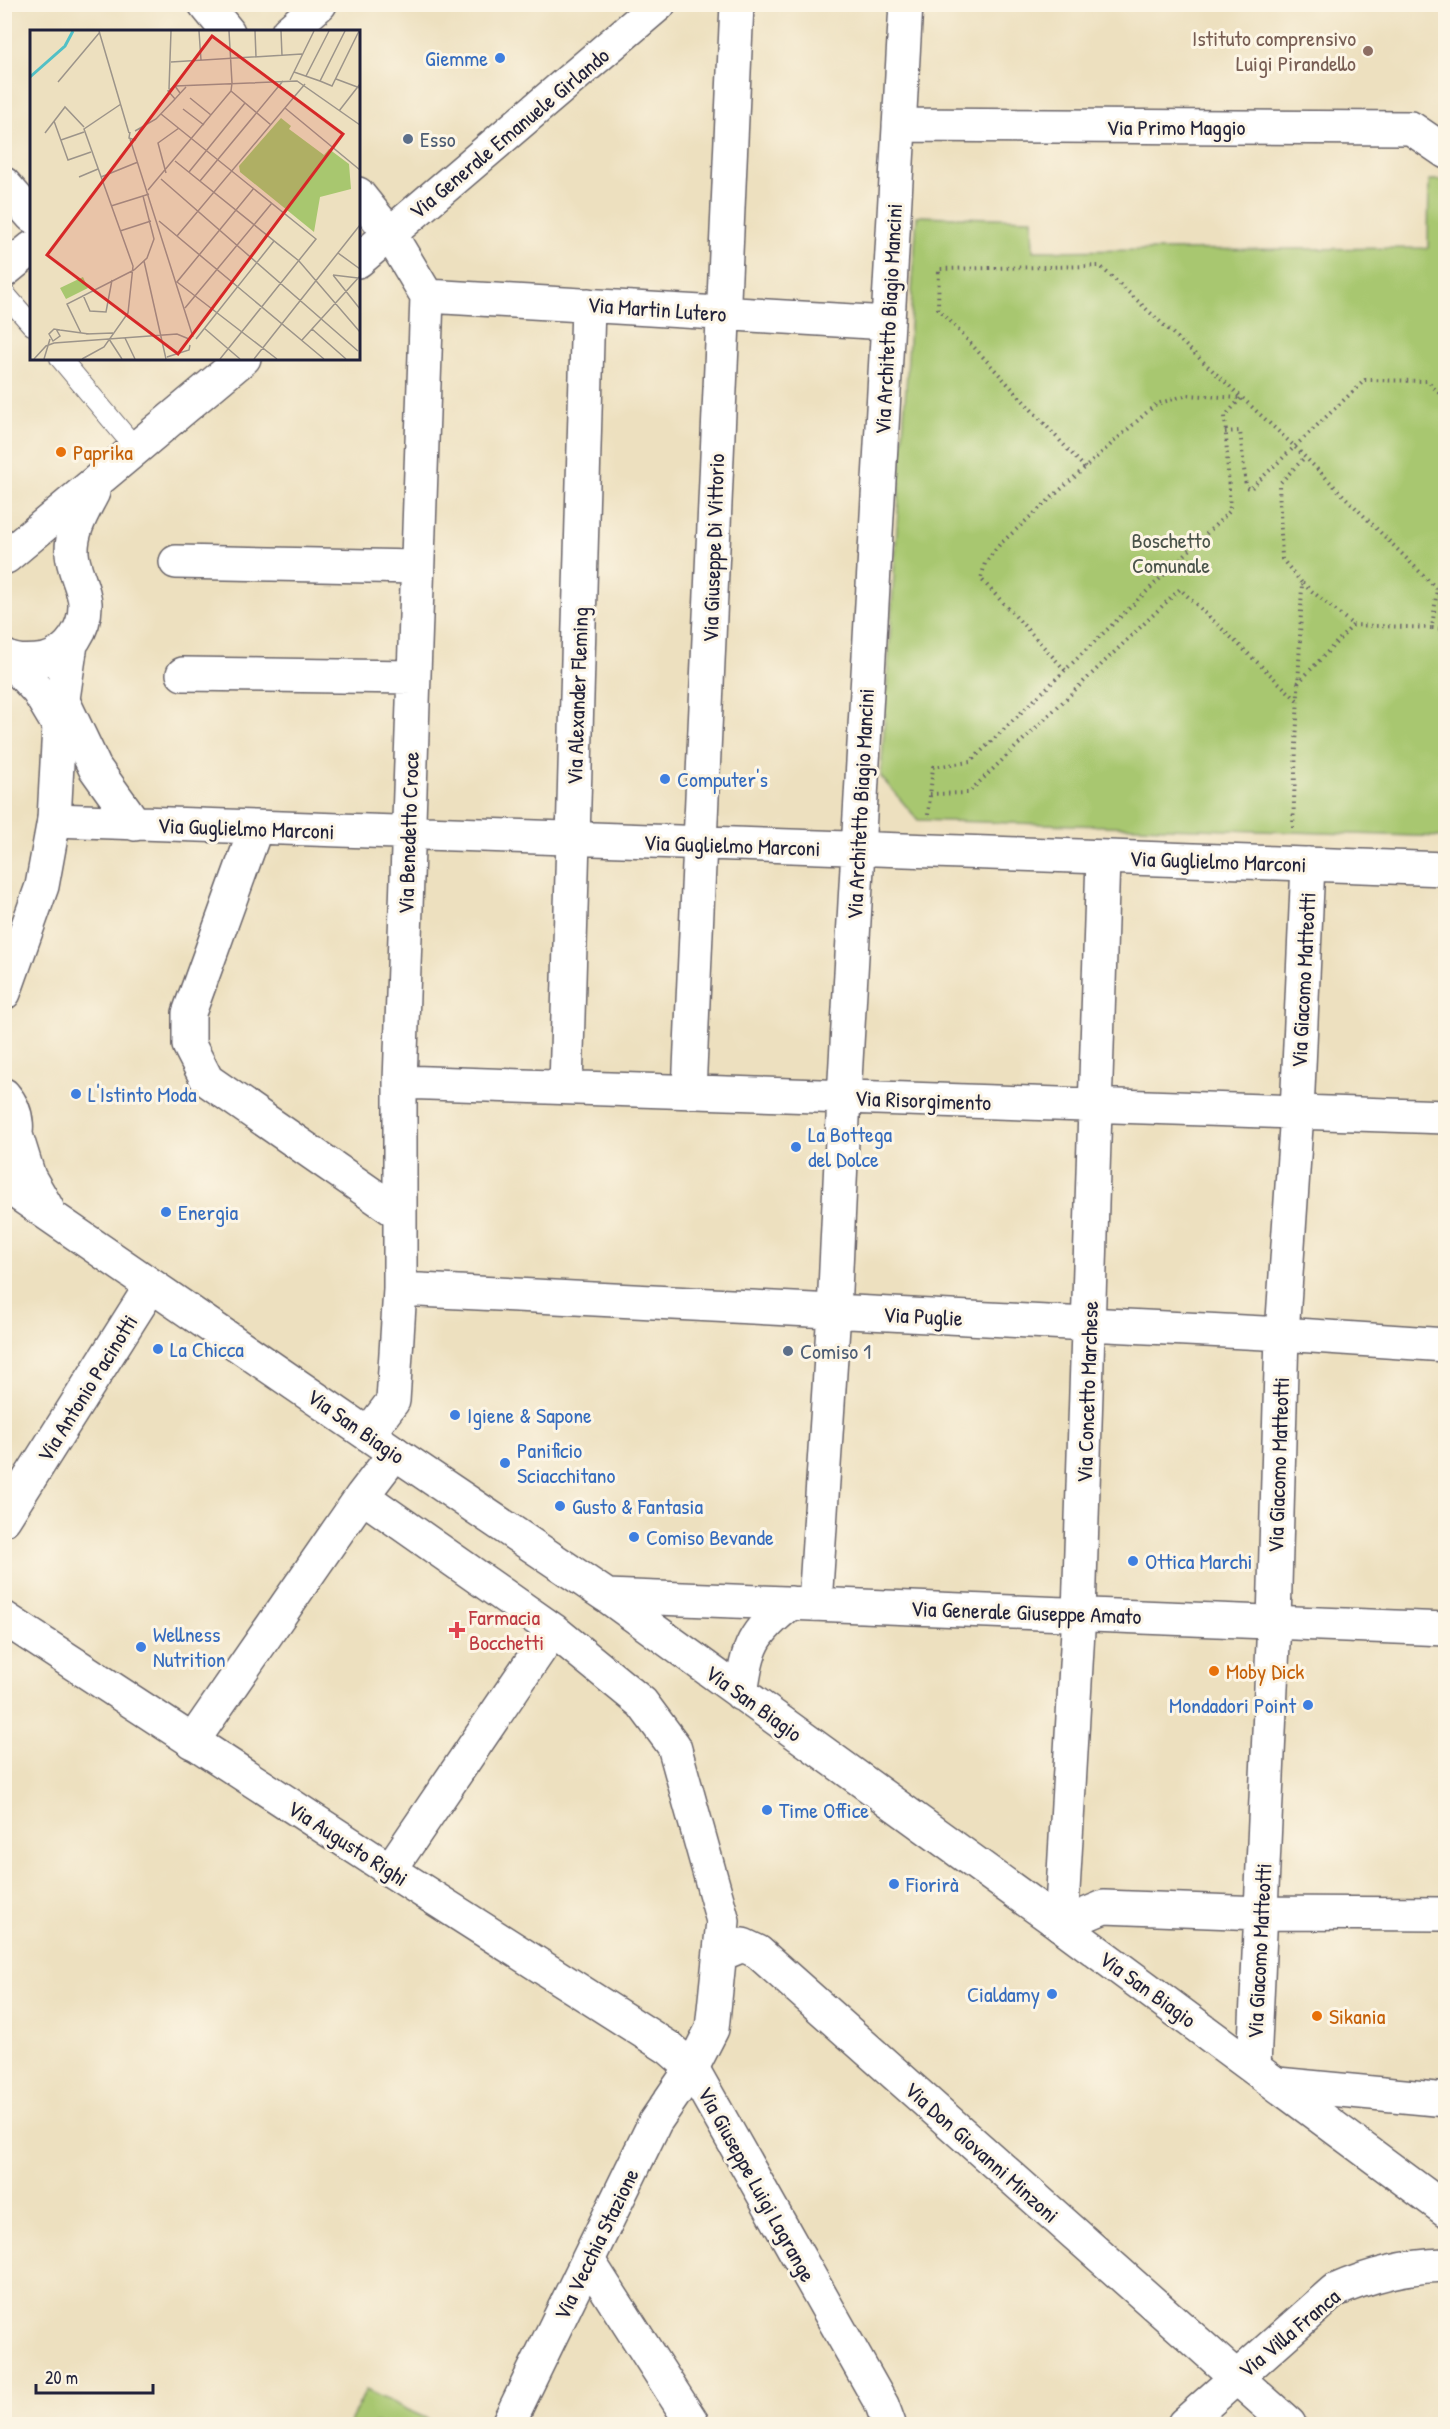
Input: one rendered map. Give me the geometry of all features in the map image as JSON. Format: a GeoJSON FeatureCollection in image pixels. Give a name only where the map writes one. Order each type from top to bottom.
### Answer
{"type":"FeatureCollection","features":[{"type":"Feature","properties":{"kind":"street"},"geometry":{"type":"LineString","coordinates":[[205,4],[226,30]]}},
{"type":"Feature","properties":{"kind":"street"},"geometry":{"type":"LineString","coordinates":[[290,30],[320,4]]}},
{"type":"Feature","properties":{"kind":"street","name":"Via Generale Emanuele Girlando"},"geometry":{"type":"LineString","coordinates":[[360,259],[659,4]]}},
{"type":"Feature","properties":{"kind":"street","name":"Via Giuseppe Di Vittorio"},"geometry":{"type":"LineString","coordinates":[[689,1092],[737,4]]}},
{"type":"Feature","properties":{"kind":"street","name":"Via Architetto Biagio Mancini"},"geometry":{"type":"LineString","coordinates":[[803,1604],[834,1311],[906,4]]}},
{"type":"Feature","properties":{"kind":"street","name":"Via Primo Maggio"},"geometry":{"type":"LineString","coordinates":[[899,125],[1412,128],[1446,152]]}},
{"type":"Feature","properties":{"kind":"street"},"geometry":{"type":"LineString","coordinates":[[4,184],[30,214]]}},
{"type":"Feature","properties":{"kind":"street"},"geometry":{"type":"LineString","coordinates":[[360,196],[390,234],[427,296]]}},
{"type":"Feature","properties":{"kind":"street"},"geometry":{"type":"LineString","coordinates":[[4,271],[30,250]]}},
{"type":"Feature","properties":{"kind":"street","name":"Via Martin Lutero"},"geometry":{"type":"LineString","coordinates":[[427,296],[888,323]]}},
{"type":"Feature","properties":{"kind":"street","name":"Via Benedetto Croce"},"geometry":{"type":"LineString","coordinates":[[368,1434],[393,1401],[400,1289],[400,1082],[427,296]]}},
{"type":"Feature","properties":{"kind":"street","name":"Via Alexander Fleming"},"geometry":{"type":"LineString","coordinates":[[566,1087],[588,305]]}},
{"type":"Feature","properties":{"kind":"street"},"geometry":{"type":"LineString","coordinates":[[5,558],[98,483],[242,360]]}},
{"type":"Feature","properties":{"kind":"street"},"geometry":{"type":"LineString","coordinates":[[4,993],[42,886],[54,820],[61,713],[71,644],[82,624],[85,602],[72,554],[76,525],[98,483]]}},
{"type":"Feature","properties":{"kind":"street"},"geometry":{"type":"LineString","coordinates":[[5,558],[25,552],[43,553],[63,563],[78,580]]}},
{"type":"Feature","properties":{"kind":"street"},"geometry":{"type":"LineString","coordinates":[[176,562],[416,567]]}},
{"type":"Feature","properties":{"kind":"street"},"geometry":{"type":"LineString","coordinates":[[6,658],[30,663],[53,658],[71,644]]}},
{"type":"Feature","properties":{"kind":"street"},"geometry":{"type":"LineString","coordinates":[[6,658],[61,713],[95,768],[135,824]]}},
{"type":"Feature","properties":{"kind":"street"},"geometry":{"type":"LineString","coordinates":[[183,675],[413,677]]}},
{"type":"Feature","properties":{"kind":"street","name":"Via Guglielmo Marconi"},"geometry":{"type":"LineString","coordinates":[[54,820],[1446,869]]}},
{"type":"Feature","properties":{"kind":"street"},"geometry":{"type":"LineString","coordinates":[[256,828],[189,1013],[189,1045],[207,1080],[400,1214]]}},
{"type":"Feature","properties":{"kind":"street","name":"Via Concetto Marchese"},"geometry":{"type":"LineString","coordinates":[[1061,1925],[1079,1613],[1090,1325],[1103,858]]}},
{"type":"Feature","properties":{"kind":"street","name":"Via Giacomo Matteotti"},"geometry":{"type":"LineString","coordinates":[[1266,2075],[1261,1913],[1274,1621],[1282,1334],[1297,1112],[1300,864]]}},
{"type":"Feature","properties":{"kind":"street","name":"Via Risorgimento"},"geometry":{"type":"LineString","coordinates":[[400,1082],[1446,1118]]}},
{"type":"Feature","properties":{"kind":"street"},"geometry":{"type":"LineString","coordinates":[[4,1095],[15,1112],[10,1144],[51,1215]]}},
{"type":"Feature","properties":{"kind":"street","name":"Via San Biagio"},"geometry":{"type":"LineString","coordinates":[[4,1184],[607,1596],[1266,2075],[1446,2210]]}},
{"type":"Feature","properties":{"kind":"street","name":"Via Antonio Pacinotti"},"geometry":{"type":"LineString","coordinates":[[4,1519],[151,1286]]}},
{"type":"Feature","properties":{"kind":"street","name":"Via Puglie"},"geometry":{"type":"LineString","coordinates":[[400,1289],[1282,1334],[1446,1345]]}},
{"type":"Feature","properties":{"kind":"street"},"geometry":{"type":"LineString","coordinates":[[192,1742],[362,1496],[395,1453]]}},
{"type":"Feature","properties":{"kind":"street","name":"Via Giuseppe Luigi Lagrange"},"geometry":{"type":"LineString","coordinates":[[362,1496],[553,1630],[642,1703],[674,1746],[723,1921],[712,2029],[692,2068],[882,2405],[889,2424]]}},
{"type":"Feature","properties":{"kind":"street","name":"Via Generale Giuseppe Amato"},"geometry":{"type":"LineString","coordinates":[[607,1596],[1446,1629]]}},
{"type":"Feature","properties":{"kind":"street"},"geometry":{"type":"LineString","coordinates":[[741,1694],[747,1653],[765,1623],[803,1604]]}},
{"type":"Feature","properties":{"kind":"street","name":"Via Augusto Righi"},"geometry":{"type":"LineString","coordinates":[[4,1618],[192,1742],[669,2048],[692,2068]]}},
{"type":"Feature","properties":{"kind":"street"},"geometry":{"type":"LineString","coordinates":[[390,1870],[553,1630]]}},
{"type":"Feature","properties":{"kind":"street"},"geometry":{"type":"LineString","coordinates":[[1061,1925],[1104,1907],[1261,1913],[1446,1914]]}},
{"type":"Feature","properties":{"kind":"street","name":"Via Don Giovanni Minzoni"},"geometry":{"type":"LineString","coordinates":[[721,1953],[743,1945],[758,1952],[1289,2424]]}},
{"type":"Feature","properties":{"kind":"street","name":"Via Vecchia Stazione"},"geometry":{"type":"LineString","coordinates":[[508,2424],[589,2262],[655,2122],[692,2068]]}},
{"type":"Feature","properties":{"kind":"street"},"geometry":{"type":"LineString","coordinates":[[1266,2075],[1446,2100]]}},
{"type":"Feature","properties":{"kind":"street"},"geometry":{"type":"LineString","coordinates":[[589,2262],[693,2424]]}},
{"type":"Feature","properties":{"kind":"street","name":"Via Villa Franca"},"geometry":{"type":"LineString","coordinates":[[1184,2424],[1334,2291],[1362,2279],[1413,2266],[1445,2266]]}},
{"type":"Feature","properties":{"kind":"lane"},"geometry":{"type":"LineString","coordinates":[[4,293],[30,323]]}},
{"type":"Feature","properties":{"kind":"lane"},"geometry":{"type":"LineString","coordinates":[[62,360],[137,450]]}},
{"type":"Feature","properties":{"kind":"path"},"geometry":{"type":"LineString","coordinates":[[1085,468],[938,308],[939,269],[1100,266],[1294,446],[1437,589],[1432,628]]}},
{"type":"Feature","properties":{"kind":"path"},"geometry":{"type":"LineString","coordinates":[[1226,432],[1240,431],[1246,487],[1250,489],[1365,380],[1428,381],[1446,400]]}},
{"type":"Feature","properties":{"kind":"path"},"geometry":{"type":"LineString","coordinates":[[1065,670],[981,579],[985,563],[1000,544],[1156,404],[1188,395],[1241,398]]}},
{"type":"Feature","properties":{"kind":"path"},"geometry":{"type":"LineString","coordinates":[[924,852],[933,767],[970,762],[1230,511],[1225,416],[1241,398]]}},
{"type":"Feature","properties":{"kind":"path"},"geometry":{"type":"LineString","coordinates":[[1305,457],[1279,484],[1282,560],[1302,583],[1353,625],[1446,628]]}},
{"type":"Feature","properties":{"kind":"path"},"geometry":{"type":"LineString","coordinates":[[1300,864],[1298,683],[1302,583]]}},
{"type":"Feature","properties":{"kind":"path"},"geometry":{"type":"LineString","coordinates":[[930,794],[968,793],[1180,589],[1298,701]]}},
{"type":"Feature","properties":{"kind":"path"},"geometry":{"type":"LineString","coordinates":[[1298,683],[1353,625]]}},
{"type":"Feature","properties":{"kind":"green space","name":"Boschetto Comunale"},"geometry":{"type":"Polygon","coordinates":[[[1429,180],[1446,180],[1445,837],[918,820],[881,777],[917,216],[1032,219],[1033,251],[1428,248],[1429,180]]]}},
{"type":"Feature","properties":{"kind":"green space"},"geometry":{"type":"Polygon","coordinates":[[[366,2390],[438,2424],[349,2424],[366,2390]]]}},
{"type":"Feature","properties":{"kind":"place","name":"Istituto comprensivo Luigi Pirandello"},"geometry":{"type":"Point","coordinates":[1368,51]}},
{"type":"Feature","properties":{"kind":"place","name":"Giemme"},"geometry":{"type":"Point","coordinates":[500,58]}},
{"type":"Feature","properties":{"kind":"place","name":"Esso"},"geometry":{"type":"Point","coordinates":[408,139]}},
{"type":"Feature","properties":{"kind":"place","name":"Paprika"},"geometry":{"type":"Point","coordinates":[61,452]}},
{"type":"Feature","properties":{"kind":"place","name":"Computer's"},"geometry":{"type":"Point","coordinates":[665,779]}},
{"type":"Feature","properties":{"kind":"place","name":"L'Istinto Moda"},"geometry":{"type":"Point","coordinates":[76,1094]}},
{"type":"Feature","properties":{"kind":"place","name":"La Bottega del Dolce"},"geometry":{"type":"Point","coordinates":[796,1147]}},
{"type":"Feature","properties":{"kind":"place","name":"Energia"},"geometry":{"type":"Point","coordinates":[166,1212]}},
{"type":"Feature","properties":{"kind":"place","name":"La Chicca"},"geometry":{"type":"Point","coordinates":[158,1349]}},
{"type":"Feature","properties":{"kind":"place","name":"Comiso 1"},"geometry":{"type":"Point","coordinates":[788,1351]}},
{"type":"Feature","properties":{"kind":"place","name":"Igiene & Sapone"},"geometry":{"type":"Point","coordinates":[455,1415]}},
{"type":"Feature","properties":{"kind":"place","name":"Panificio Sciacchitano"},"geometry":{"type":"Point","coordinates":[505,1463]}},
{"type":"Feature","properties":{"kind":"place","name":"Gusto & Fantasia"},"geometry":{"type":"Point","coordinates":[560,1506]}},
{"type":"Feature","properties":{"kind":"place","name":"Comiso Bevande"},"geometry":{"type":"Point","coordinates":[634,1537]}},
{"type":"Feature","properties":{"kind":"place","name":"Ottica Marchi"},"geometry":{"type":"Point","coordinates":[1133,1561]}},
{"type":"Feature","properties":{"kind":"place","name":"Farmacia Bocchetti"},"geometry":{"type":"Point","coordinates":[457,1630]}},
{"type":"Feature","properties":{"kind":"place","name":"Wellness Nutrition"},"geometry":{"type":"Point","coordinates":[141,1647]}},
{"type":"Feature","properties":{"kind":"place","name":"Moby Dick"},"geometry":{"type":"Point","coordinates":[1214,1671]}},
{"type":"Feature","properties":{"kind":"place","name":"Mondadori Point"},"geometry":{"type":"Point","coordinates":[1308,1705]}},
{"type":"Feature","properties":{"kind":"place","name":"Time Office"},"geometry":{"type":"Point","coordinates":[767,1810]}},
{"type":"Feature","properties":{"kind":"place","name":"Fiorirà"},"geometry":{"type":"Point","coordinates":[894,1884]}},
{"type":"Feature","properties":{"kind":"place","name":"Cialdamy"},"geometry":{"type":"Point","coordinates":[1052,1994]}},
{"type":"Feature","properties":{"kind":"place","name":"Sikania"},"geometry":{"type":"Point","coordinates":[1317,2016]}}]}
